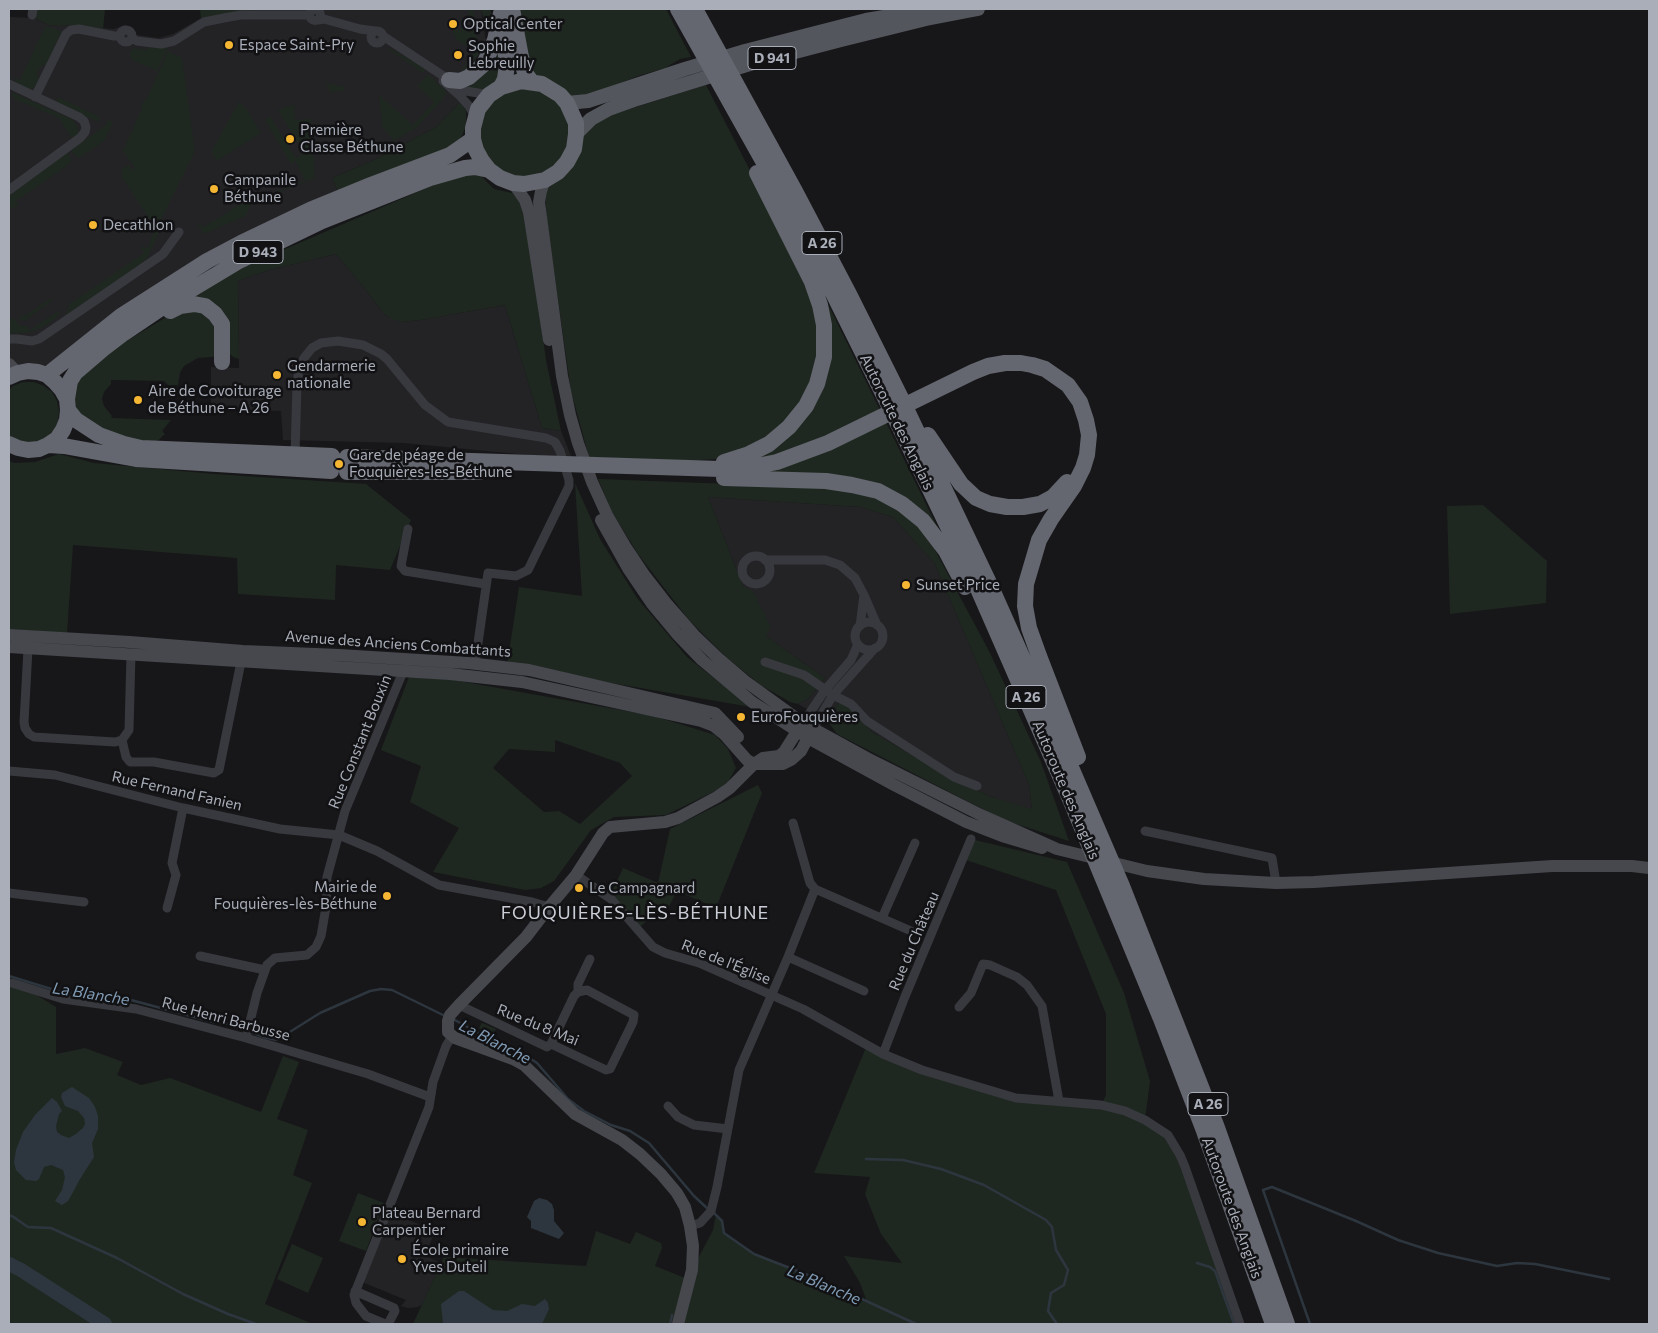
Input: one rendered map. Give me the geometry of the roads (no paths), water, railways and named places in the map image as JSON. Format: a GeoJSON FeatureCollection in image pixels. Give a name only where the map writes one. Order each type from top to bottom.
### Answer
{"type":"FeatureCollection","features":[{"type":"Feature","properties":{"kind":"highway","name":"Autoroute des Anglais"},"geometry":{"type":"LineString","coordinates":[[678,9],[697,37],[729,93],[833,293],[978,591],[1030,707],[1161,1018],[1274,1324]]}},
{"type":"Feature","properties":{"kind":"highway","name":"Autoroute des Anglais"},"geometry":{"type":"LineString","coordinates":[[695,9],[697,37]]}},
{"type":"Feature","properties":{"kind":"highway"},"geometry":{"type":"LineString","coordinates":[[504,10],[526,73],[531,81]]}},
{"type":"Feature","properties":{"kind":"highway"},"geometry":{"type":"LineString","coordinates":[[442,75],[460,80],[469,77],[484,64],[495,40],[504,10]]}},
{"type":"Feature","properties":{"kind":"highway"},"geometry":{"type":"LineString","coordinates":[[495,91],[521,81],[531,81],[552,88],[568,104],[576,123],[574,148],[568,162],[558,172],[545,180],[535,183],[513,183],[500,178],[489,170],[476,150],[473,139],[475,117],[483,102],[504,79],[507,65],[504,10]]}},
{"type":"Feature","properties":{"kind":"highway","name":"Autoroute des Anglais"},"geometry":{"type":"LineString","coordinates":[[729,93],[795,191],[901,398],[995,596],[1122,886],[1216,1125],[1287,1324]]}},
{"type":"Feature","properties":{"kind":"highway"},"geometry":{"type":"LineString","coordinates":[[693,472],[749,454],[770,444],[806,406],[817,384],[824,357],[824,325],[820,305],[812,282],[729,93]]}},
{"type":"Feature","properties":{"kind":"highway","name":"D 943"},"geometry":{"type":"LineString","coordinates":[[47,376],[121,316],[215,257],[310,210],[450,155],[473,139]]}},
{"type":"Feature","properties":{"kind":"highway","name":"D 943"},"geometry":{"type":"LineString","coordinates":[[68,404],[70,381],[76,373],[103,349],[164,306],[239,262],[322,221],[430,178],[464,168],[476,167],[489,170]]}},
{"type":"Feature","properties":{"kind":"highway"},"geometry":{"type":"LineString","coordinates":[[124,333],[158,318],[176,307],[194,304],[205,306],[215,314],[222,324],[222,362]]}},
{"type":"Feature","properties":{"kind":"highway"},"geometry":{"type":"LineString","coordinates":[[693,472],[758,470],[806,458],[988,366],[1005,363],[1032,365],[1045,369],[1068,385],[1080,402],[1086,420],[1089,435],[1087,455],[1074,486],[1039,540],[1026,584],[1025,606],[1029,628],[1038,656],[1106,831],[1122,886]]}},
{"type":"Feature","properties":{"kind":"highway"},"geometry":{"type":"LineString","coordinates":[[901,398],[961,484],[976,498],[990,504],[1006,507],[1040,504],[1053,497],[1072,477],[1080,456],[1082,438],[1080,422],[1074,404],[1062,388],[1042,374],[1014,369],[995,372],[933,395]]}},
{"type":"Feature","properties":{"kind":"highway"},"geometry":{"type":"LineString","coordinates":[[12,371],[38,372],[47,376],[59,386],[76,420],[98,435],[124,444],[141,448],[296,455],[339,464]]}},
{"type":"Feature","properties":{"kind":"highway"},"geometry":{"type":"LineString","coordinates":[[9,444],[28,450],[39,449],[48,445],[63,430],[67,420],[68,404]]}},
{"type":"Feature","properties":{"kind":"highway"},"geometry":{"type":"LineString","coordinates":[[48,445],[64,446],[136,459],[693,472],[826,481],[878,491],[902,504],[923,521],[946,551],[1030,707]]}},
{"type":"Feature","properties":{"kind":"main road","name":"D 941"},"geometry":{"type":"LineString","coordinates":[[568,104],[588,101],[685,69],[754,49],[866,20],[932,9]]}},
{"type":"Feature","properties":{"kind":"main road","name":"D 941"},"geometry":{"type":"LineString","coordinates":[[576,134],[592,119],[609,109],[637,99],[754,63],[840,40],[926,19],[978,9]]}},
{"type":"Feature","properties":{"kind":"street"},"geometry":{"type":"LineString","coordinates":[[36,97],[66,34],[71,30],[79,29],[120,36],[124,42],[132,38],[137,41],[161,44],[174,41],[204,22],[241,15],[318,17],[360,29],[369,29],[377,36],[421,60],[466,90],[495,91]]}},
{"type":"Feature","properties":{"kind":"street"},"geometry":{"type":"LineString","coordinates":[[442,75],[446,85],[460,96],[469,106],[475,117]]}},
{"type":"Feature","properties":{"kind":"street"},"geometry":{"type":"LineString","coordinates":[[9,84],[79,117],[86,126],[85,132],[80,138],[9,190]]}},
{"type":"Feature","properties":{"kind":"street"},"geometry":{"type":"LineString","coordinates":[[545,180],[539,202],[562,376],[578,443],[607,516],[645,576],[694,635],[718,658],[805,730]]}},
{"type":"Feature","properties":{"kind":"street"},"geometry":{"type":"LineString","coordinates":[[513,183],[525,200],[529,212],[560,407],[578,468],[609,537],[652,604],[702,660],[752,702],[981,816],[1056,849],[1147,871],[1204,879],[1276,883],[1552,866],[1632,866],[1649,868]]}},
{"type":"Feature","properties":{"kind":"street"},"geometry":{"type":"LineString","coordinates":[[9,339],[32,341],[39,339],[164,254],[179,232]]}},
{"type":"Feature","properties":{"kind":"street"},"geometry":{"type":"LineString","coordinates":[[296,455],[297,375],[304,358],[312,348],[321,343],[338,341],[358,343],[372,348],[387,359],[425,406],[448,422],[546,438],[555,442],[560,451],[569,480],[566,492],[528,570],[516,576],[488,572],[475,664]]}},
{"type":"Feature","properties":{"kind":"street"},"geometry":{"type":"LineString","coordinates":[[408,529],[401,566],[405,571],[485,584]]}},
{"type":"Feature","properties":{"kind":"street"},"geometry":{"type":"LineString","coordinates":[[765,560],[825,560],[840,565],[855,578],[882,632],[882,639],[878,646],[829,692]]}},
{"type":"Feature","properties":{"kind":"street"},"geometry":{"type":"LineString","coordinates":[[678,1324],[692,1270],[693,1246],[685,1207],[677,1193],[640,1154],[622,1140],[575,1114],[524,1065],[452,1036],[448,1032],[452,1014],[526,937],[576,875],[603,833],[610,827],[664,822],[678,818],[730,788],[754,764],[763,758],[779,756],[784,752],[805,730],[851,660],[858,644],[856,632],[860,626],[864,595]]}},
{"type":"Feature","properties":{"kind":"street"},"geometry":{"type":"LineString","coordinates":[[860,626],[868,622],[877,625]]}},
{"type":"Feature","properties":{"kind":"street","name":"Avenue des Anciens Combattants"},"geometry":{"type":"LineString","coordinates":[[9,635],[130,642],[242,656]]}},
{"type":"Feature","properties":{"kind":"street"},"geometry":{"type":"LineString","coordinates":[[858,644],[866,649],[875,648]]}},
{"type":"Feature","properties":{"kind":"street","name":"Avenue des Anciens Combattants"},"geometry":{"type":"LineString","coordinates":[[9,647],[131,654],[242,656],[405,665],[475,664],[530,670],[715,713],[753,755],[754,764]]}},
{"type":"Feature","properties":{"kind":"street"},"geometry":{"type":"LineString","coordinates":[[28,649],[24,722],[29,734],[34,736],[115,742],[122,740],[129,730],[131,654]]}},
{"type":"Feature","properties":{"kind":"street"},"geometry":{"type":"LineString","coordinates":[[122,740],[126,757],[130,762],[154,762],[214,774],[219,770],[242,656]]}},
{"type":"Feature","properties":{"kind":"street"},"geometry":{"type":"LineString","coordinates":[[765,662],[804,675],[851,704],[868,721],[954,777],[978,786]]}},
{"type":"Feature","properties":{"kind":"street","name":"Avenue des Anciens Combattants"},"geometry":{"type":"LineString","coordinates":[[405,665],[460,675],[522,682],[685,716],[714,726],[724,734],[747,760],[754,764]]}},
{"type":"Feature","properties":{"kind":"street","name":"Rue Constant Bouxin"},"geometry":{"type":"LineString","coordinates":[[265,970],[267,965],[276,958],[307,955],[316,947],[321,936],[326,907],[327,877],[345,811],[405,665]]}},
{"type":"Feature","properties":{"kind":"street","name":"Rue Fernand Fanien"},"geometry":{"type":"LineString","coordinates":[[9,771],[55,775],[183,808],[280,829],[339,835],[377,851],[439,885],[532,902],[549,907]]}},
{"type":"Feature","properties":{"kind":"street"},"geometry":{"type":"LineString","coordinates":[[168,908],[176,875],[172,863],[183,808]]}},
{"type":"Feature","properties":{"kind":"street"},"geometry":{"type":"LineString","coordinates":[[793,823],[810,883],[815,889],[911,931]]}},
{"type":"Feature","properties":{"kind":"street"},"geometry":{"type":"LineString","coordinates":[[1145,831],[1272,858],[1276,883]]}},
{"type":"Feature","properties":{"kind":"street","name":"Rue du Château"},"geometry":{"type":"LineString","coordinates":[[883,1054],[971,839]]}},
{"type":"Feature","properties":{"kind":"street"},"geometry":{"type":"LineString","coordinates":[[882,918],[916,842]]}},
{"type":"Feature","properties":{"kind":"street","name":"Rue de l'Église"},"geometry":{"type":"LineString","coordinates":[[576,875],[611,899],[653,947],[665,953],[699,963],[771,995],[803,1010],[883,1054],[922,1070],[1016,1098],[1101,1105],[1125,1111],[1145,1120],[1168,1135],[1180,1155],[1185,1168],[1240,1324]]}},
{"type":"Feature","properties":{"kind":"street"},"geometry":{"type":"LineString","coordinates":[[690,1226],[700,1223],[711,1210],[739,1070],[815,889]]}},
{"type":"Feature","properties":{"kind":"street"},"geometry":{"type":"LineString","coordinates":[[9,893],[84,902]]}},
{"type":"Feature","properties":{"kind":"street"},"geometry":{"type":"LineString","coordinates":[[200,956],[265,970],[257,993],[248,1034]]}},
{"type":"Feature","properties":{"kind":"street"},"geometry":{"type":"LineString","coordinates":[[788,957],[864,991]]}},
{"type":"Feature","properties":{"kind":"street"},"geometry":{"type":"LineString","coordinates":[[550,1044],[574,996],[578,992],[578,984],[590,959]]}},
{"type":"Feature","properties":{"kind":"street"},"geometry":{"type":"LineString","coordinates":[[959,1007],[971,993],[983,964],[990,965],[1017,977],[1027,986],[1042,1006],[1059,1101]]}},
{"type":"Feature","properties":{"kind":"street","name":"Rue Henri Barbusse"},"geometry":{"type":"LineString","coordinates":[[12,983],[63,999],[136,1008],[248,1034],[430,1097]]}},
{"type":"Feature","properties":{"kind":"street","name":"Rue du 8 Mai"},"geometry":{"type":"LineString","coordinates":[[452,1014],[547,1047],[550,1044],[606,1070],[610,1069],[633,1022],[634,1015],[587,990],[578,992]]}},
{"type":"Feature","properties":{"kind":"street"},"geometry":{"type":"LineString","coordinates":[[355,1291],[394,1308],[395,1311],[386,1324],[366,1316],[356,1303],[354,1295],[355,1291],[429,1107],[430,1097],[446,1046],[452,1036]]}},
{"type":"Feature","properties":{"kind":"street"},"geometry":{"type":"LineString","coordinates":[[668,1106],[678,1117],[694,1125],[728,1129]]}},
{"type":"Feature","properties":{"kind":"waterway","name":"La Blanche"},"geometry":{"type":"LineString","coordinates":[[9,976],[61,992],[116,996],[213,1022],[228,1024],[277,1040],[320,1013],[370,991],[381,989],[392,990],[445,1016]]}},
{"type":"Feature","properties":{"kind":"waterway","name":"La Blanche"},"geometry":{"type":"LineString","coordinates":[[453,1019],[500,1045],[522,1053],[537,1063],[568,1099],[584,1111],[611,1125],[630,1131],[649,1143],[694,1196],[708,1209]]}},
{"type":"Feature","properties":{"kind":"waterway"},"geometry":{"type":"LineString","coordinates":[[866,1159],[903,1160],[941,1169],[984,1185],[1046,1220],[1052,1227],[1056,1250],[1068,1270],[1064,1285],[1051,1293],[1048,1311],[1057,1324]]}},
{"type":"Feature","properties":{"kind":"waterway"},"geometry":{"type":"LineString","coordinates":[[1310,1324],[1263,1190],[1272,1187],[1398,1240],[1438,1253],[1497,1266],[1517,1263],[1535,1264],[1609,1279]]}},
{"type":"Feature","properties":{"kind":"waterway","name":"La Blanche"},"geometry":{"type":"LineString","coordinates":[[713,1212],[722,1221],[724,1233],[754,1254],[823,1281],[916,1324]]}},
{"type":"Feature","properties":{"kind":"waterway"},"geometry":{"type":"LineString","coordinates":[[9,1216],[12,1216],[28,1227],[51,1228],[117,1258],[183,1294],[256,1324]]}},
{"type":"Feature","properties":{"kind":"waterway"},"geometry":{"type":"LineString","coordinates":[[1197,1263],[1210,1267],[1215,1271],[1234,1324]]}},
{"type":"Feature","properties":{"kind":"waterway"},"geometry":{"type":"LineString","coordinates":[[9,1264],[105,1324]]}},
{"type":"Feature","properties":{"kind":"waterway"},"geometry":{"type":"LineString","coordinates":[[670,1324],[672,1315]]}},
{"type":"Feature","properties":{"kind":"place","name":"Optical Center"},"geometry":{"type":"Point","coordinates":[453,24]}},
{"type":"Feature","properties":{"kind":"place","name":"Espace Saint-Pry"},"geometry":{"type":"Point","coordinates":[229,45]}},
{"type":"Feature","properties":{"kind":"place","name":"Sophie Lebreuilly"},"geometry":{"type":"Point","coordinates":[458,55]}},
{"type":"Feature","properties":{"kind":"place","name":"Première Classe Béthune"},"geometry":{"type":"Point","coordinates":[290,139]}},
{"type":"Feature","properties":{"kind":"place","name":"Campanile Béthune"},"geometry":{"type":"Point","coordinates":[214,189]}},
{"type":"Feature","properties":{"kind":"place","name":"Decathlon"},"geometry":{"type":"Point","coordinates":[93,225]}},
{"type":"Feature","properties":{"kind":"place","name":"Gendarmerie nationale"},"geometry":{"type":"Point","coordinates":[277,375]}},
{"type":"Feature","properties":{"kind":"place","name":"Aire de Covoiturage de Béthune − A 26"},"geometry":{"type":"Point","coordinates":[138,400]}},
{"type":"Feature","properties":{"kind":"place","name":"Gare de péage de Fouquières-les-Béthune"},"geometry":{"type":"Point","coordinates":[339,464]}},
{"type":"Feature","properties":{"kind":"place","name":"Sunset Price"},"geometry":{"type":"Point","coordinates":[906,585]}},
{"type":"Feature","properties":{"kind":"place","name":"EuroFouquières"},"geometry":{"type":"Point","coordinates":[741,717]}},
{"type":"Feature","properties":{"kind":"place","name":"Le Campagnard"},"geometry":{"type":"Point","coordinates":[579,888]}},
{"type":"Feature","properties":{"kind":"place","name":"Mairie de Fouquières-lès-Béthune"},"geometry":{"type":"Point","coordinates":[387,896]}},
{"type":"Feature","properties":{"kind":"place","name":"Plateau Bernard Carpentier"},"geometry":{"type":"Point","coordinates":[362,1222]}},
{"type":"Feature","properties":{"kind":"place","name":"École primaire Yves Duteil"},"geometry":{"type":"Point","coordinates":[402,1259]}},
{"type":"Feature","properties":{"kind":"district","name":"FOUQUIÈRES-LÈS-BÉTHUNE"},"geometry":{"type":"Point","coordinates":[635,913]}}]}
